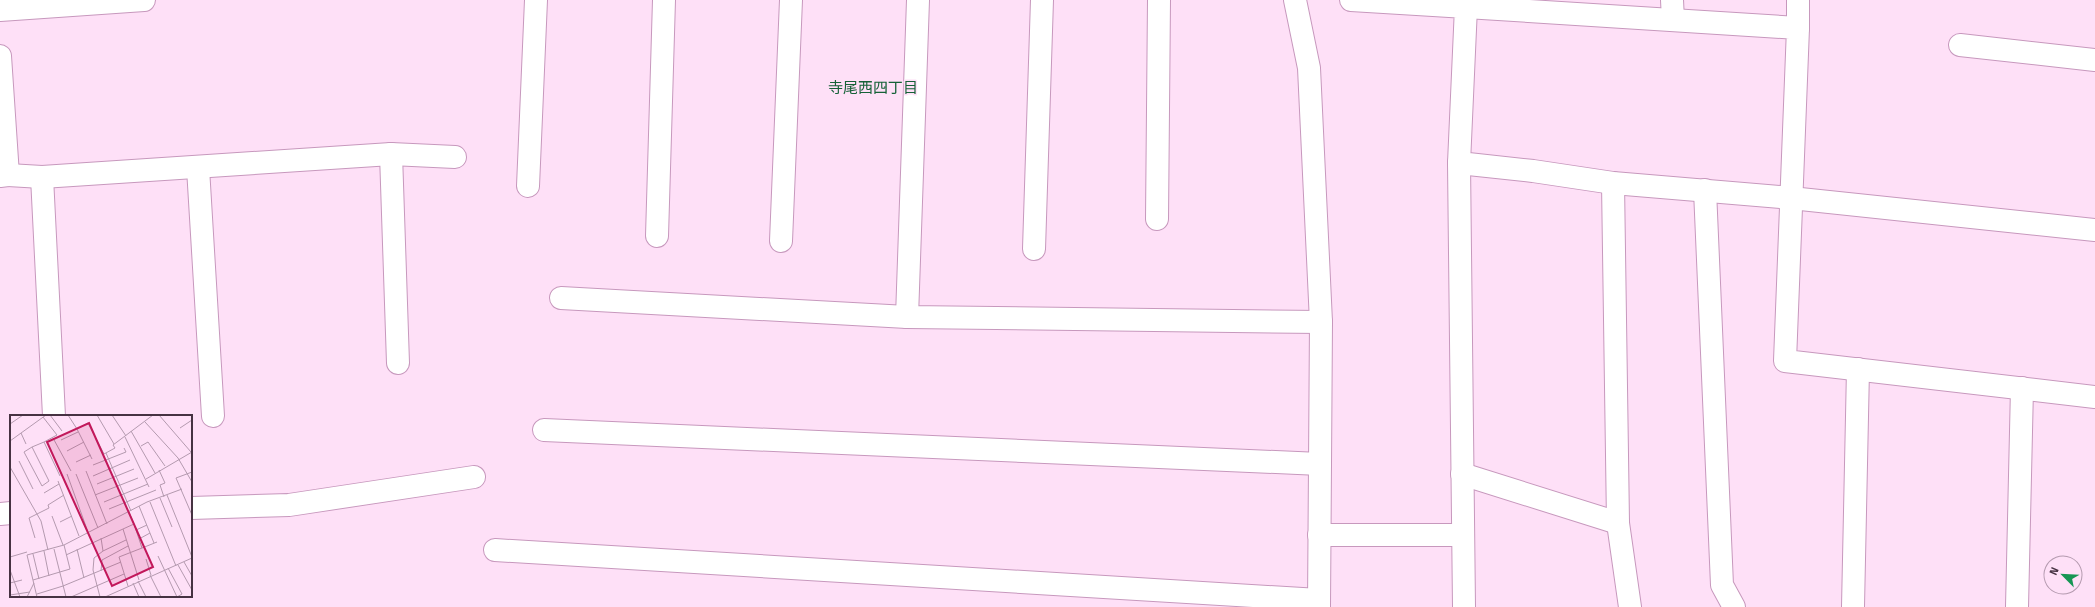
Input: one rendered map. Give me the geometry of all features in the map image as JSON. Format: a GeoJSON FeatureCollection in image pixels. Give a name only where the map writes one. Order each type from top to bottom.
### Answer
{"type":"FeatureCollection","features":[{"type":"Feature","properties":{"kind":"street"},"geometry":{"type":"LineString","coordinates":[[0,10],[144,0]]}},
{"type":"Feature","properties":{"kind":"street"},"geometry":{"type":"LineString","coordinates":[[528,186],[536,0]]}},
{"type":"Feature","properties":{"kind":"street"},"geometry":{"type":"LineString","coordinates":[[656,236],[664,0]]}},
{"type":"Feature","properties":{"kind":"street"},"geometry":{"type":"LineString","coordinates":[[781,241],[791,0]]}},
{"type":"Feature","properties":{"kind":"street"},"geometry":{"type":"LineString","coordinates":[[907,317],[918,0]]}},
{"type":"Feature","properties":{"kind":"street"},"geometry":{"type":"LineString","coordinates":[[1034,249],[1042,0]]}},
{"type":"Feature","properties":{"kind":"street"},"geometry":{"type":"LineString","coordinates":[[1157,220],[1159,0]]}},
{"type":"Feature","properties":{"kind":"street"},"geometry":{"type":"LineString","coordinates":[[495,550],[1319,604],[1322,322],[1309,68],[1295,0]]}},
{"type":"Feature","properties":{"kind":"street"},"geometry":{"type":"LineString","coordinates":[[1351,0],[1427,2],[1466,7],[1552,6],[1673,10],[1798,28]]}},
{"type":"Feature","properties":{"kind":"street"},"geometry":{"type":"LineString","coordinates":[[1798,0],[1785,361],[2095,396]]}},
{"type":"Feature","properties":{"kind":"street"},"geometry":{"type":"LineString","coordinates":[[1464,607],[1459,163],[1466,7]]}},
{"type":"Feature","properties":{"kind":"street"},"geometry":{"type":"LineString","coordinates":[[1960,45],[2095,60]]}},
{"type":"Feature","properties":{"kind":"street"},"geometry":{"type":"LineString","coordinates":[[0,56],[4,176],[42,177],[198,168],[391,154],[455,157]]}},
{"type":"Feature","properties":{"kind":"street"},"geometry":{"type":"LineString","coordinates":[[391,154],[398,363]]}},
{"type":"Feature","properties":{"kind":"street"},"geometry":{"type":"LineString","coordinates":[[1459,163],[1534,171],[1613,183],[1791,198],[2095,230]]}},
{"type":"Feature","properties":{"kind":"street"},"geometry":{"type":"LineString","coordinates":[[198,168],[213,416]]}},
{"type":"Feature","properties":{"kind":"street"},"geometry":{"type":"LineString","coordinates":[[42,177],[54,415]]}},
{"type":"Feature","properties":{"kind":"street"},"geometry":{"type":"LineString","coordinates":[[1613,183],[1618,522],[1630,607]]}},
{"type":"Feature","properties":{"kind":"street"},"geometry":{"type":"LineString","coordinates":[[1705,190],[1722,585],[1734,607]]}},
{"type":"Feature","properties":{"kind":"street"},"geometry":{"type":"LineString","coordinates":[[561,298],[907,317],[1322,322]]}},
{"type":"Feature","properties":{"kind":"street"},"geometry":{"type":"LineString","coordinates":[[1853,607],[1858,369]]}},
{"type":"Feature","properties":{"kind":"street"},"geometry":{"type":"LineString","coordinates":[[2017,607],[2022,388]]}},
{"type":"Feature","properties":{"kind":"street"},"geometry":{"type":"LineString","coordinates":[[544,430],[1320,464]]}},
{"type":"Feature","properties":{"kind":"street"},"geometry":{"type":"LineString","coordinates":[[1462,474],[1618,522]]}},
{"type":"Feature","properties":{"kind":"street"},"geometry":{"type":"LineString","coordinates":[[192,508],[289,504],[474,477]]}},
{"type":"Feature","properties":{"kind":"street"},"geometry":{"type":"LineString","coordinates":[[1319,535],[1463,535]]}},
{"type":"Feature","properties":{"kind":"district","name":"寺尾西四丁目"},"geometry":{"type":"Point","coordinates":[873,88]}}]}
